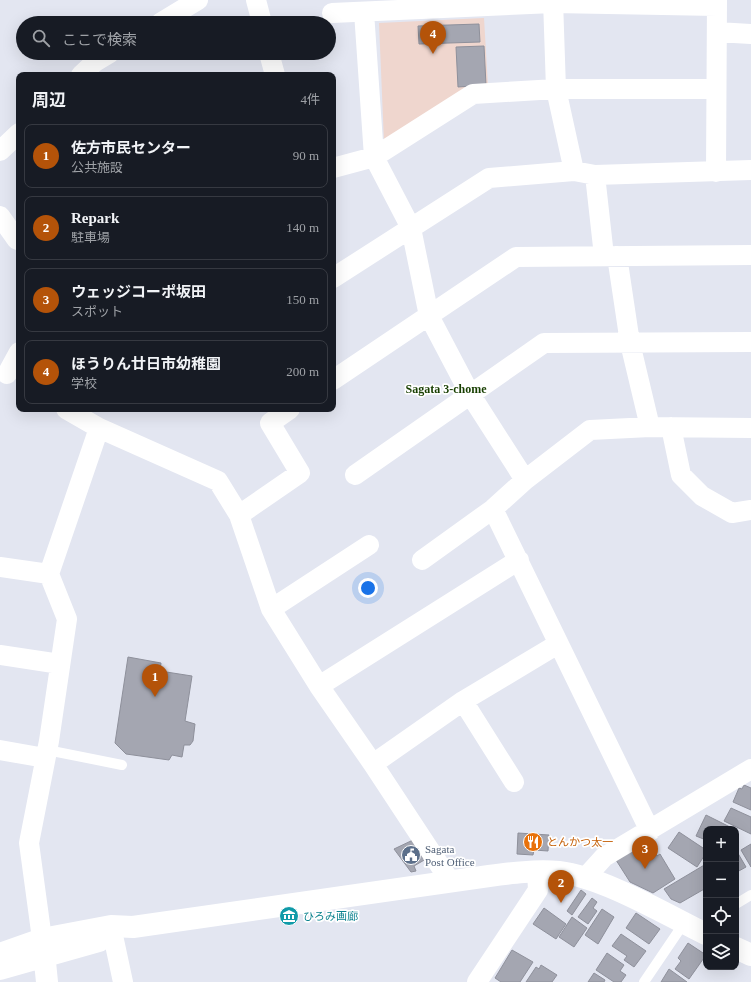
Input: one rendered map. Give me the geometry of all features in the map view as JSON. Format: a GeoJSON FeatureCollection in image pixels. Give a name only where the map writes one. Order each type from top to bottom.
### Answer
{"type":"FeatureCollection","features":[{"type":"Feature","properties":{"kind":"street"},"geometry":{"type":"LineString","coordinates":[[172,16],[198,0]]}},
{"type":"Feature","properties":{"kind":"street"},"geometry":{"type":"LineString","coordinates":[[256,0],[260,16]]}},
{"type":"Feature","properties":{"kind":"street"},"geometry":{"type":"LineString","coordinates":[[553,1],[556,89],[574,171]]}},
{"type":"Feature","properties":{"kind":"street"},"geometry":{"type":"LineString","coordinates":[[332,13],[364,12],[422,4],[553,1],[717,3],[716,172]]}},
{"type":"Feature","properties":{"kind":"street"},"geometry":{"type":"LineString","coordinates":[[364,12],[374,158],[411,228],[429,316],[470,394],[525,480]]}},
{"type":"Feature","properties":{"kind":"street"},"geometry":{"type":"LineString","coordinates":[[717,32],[751,34]]}},
{"type":"Feature","properties":{"kind":"street"},"geometry":{"type":"LineString","coordinates":[[84,72],[98,60]]}},
{"type":"Feature","properties":{"kind":"street"},"geometry":{"type":"LineString","coordinates":[[271,60],[274,72]]}},
{"type":"Feature","properties":{"kind":"street"},"geometry":{"type":"LineString","coordinates":[[336,167],[374,158],[473,94],[556,89],[716,89]]}},
{"type":"Feature","properties":{"kind":"street"},"geometry":{"type":"LineString","coordinates":[[0,151],[16,136]]}},
{"type":"Feature","properties":{"kind":"street"},"geometry":{"type":"LineString","coordinates":[[336,276],[489,178],[574,171],[595,175],[751,170]]}},
{"type":"Feature","properties":{"kind":"street"},"geometry":{"type":"LineString","coordinates":[[595,175],[611,256],[650,427]]}},
{"type":"Feature","properties":{"kind":"street"},"geometry":{"type":"LineString","coordinates":[[0,216],[12,240]]}},
{"type":"Feature","properties":{"kind":"street"},"geometry":{"type":"LineString","coordinates":[[336,378],[516,257],[751,255]]}},
{"type":"Feature","properties":{"kind":"street"},"geometry":{"type":"LineString","coordinates":[[355,475],[544,343],[751,342]]}},
{"type":"Feature","properties":{"kind":"street"},"geometry":{"type":"LineString","coordinates":[[9,375],[16,359]]}},
{"type":"Feature","properties":{"kind":"street"},"geometry":{"type":"LineString","coordinates":[[71,412],[99,428],[218,481],[239,515],[271,610],[319,686],[373,764],[450,881]]}},
{"type":"Feature","properties":{"kind":"street"},"geometry":{"type":"LineString","coordinates":[[239,515],[300,473],[270,423],[286,412]]}},
{"type":"Feature","properties":{"kind":"street"},"geometry":{"type":"LineString","coordinates":[[422,560],[493,509],[525,480],[590,430],[650,427],[751,428]]}},
{"type":"Feature","properties":{"kind":"street"},"geometry":{"type":"LineString","coordinates":[[671,427],[681,475],[702,496],[732,513],[751,510]]}},
{"type":"Feature","properties":{"kind":"street"},"geometry":{"type":"LineString","coordinates":[[47,982],[44,948],[29,843],[46,754],[67,619],[49,574],[99,428]]}},
{"type":"Feature","properties":{"kind":"street"},"geometry":{"type":"LineString","coordinates":[[493,509],[650,831]]}},
{"type":"Feature","properties":{"kind":"street"},"geometry":{"type":"LineString","coordinates":[[271,610],[369,545]]}},
{"type":"Feature","properties":{"kind":"street"},"geometry":{"type":"LineString","coordinates":[[319,686],[519,560]]}},
{"type":"Feature","properties":{"kind":"street"},"geometry":{"type":"LineString","coordinates":[[0,567],[49,574]]}},
{"type":"Feature","properties":{"kind":"street"},"geometry":{"type":"LineString","coordinates":[[373,764],[463,701],[558,644]]}},
{"type":"Feature","properties":{"kind":"street"},"geometry":{"type":"LineString","coordinates":[[0,656],[60,664]]}},
{"type":"Feature","properties":{"kind":"street"},"geometry":{"type":"LineString","coordinates":[[463,701],[514,782]]}},
{"type":"Feature","properties":{"kind":"street"},"geometry":{"type":"LineString","coordinates":[[0,750],[46,754]]}},
{"type":"Feature","properties":{"kind":"street"},"geometry":{"type":"LineString","coordinates":[[585,878],[604,857],[650,831],[751,769]]}},
{"type":"Feature","properties":{"kind":"street"},"geometry":{"type":"LineString","coordinates":[[0,954],[44,948],[133,927],[450,881],[537,871],[561,873],[585,878],[697,926]]}},
{"type":"Feature","properties":{"kind":"street"},"geometry":{"type":"LineString","coordinates":[[476,982],[538,890],[537,871]]}},
{"type":"Feature","properties":{"kind":"street"},"geometry":{"type":"LineString","coordinates":[[112,931],[123,982]]}},
{"type":"Feature","properties":{"kind":"street"},"geometry":{"type":"LineString","coordinates":[[0,969],[44,948]]}},
{"type":"Feature","properties":{"kind":"street"},"geometry":{"type":"LineString","coordinates":[[739,949],[751,955]]}},
{"type":"Feature","properties":{"kind":"lane"},"geometry":{"type":"LineString","coordinates":[[46,754],[122,765]]}},
{"type":"Feature","properties":{"kind":"lane"},"geometry":{"type":"LineString","coordinates":[[739,902],[751,895]]}},
{"type":"Feature","properties":{"kind":"lane"},"geometry":{"type":"LineString","coordinates":[[644,982],[697,926]]}},
{"type":"Feature","properties":{"kind":"shaded area"},"geometry":{"type":"Polygon","coordinates":[[[484,18],[488,86],[384,142],[379,23],[484,18]]]}},
{"type":"Feature","properties":{"kind":"building"},"geometry":{"type":"Polygon","coordinates":[[[479,24],[480,42],[419,44],[418,26],[479,24]]]}},
{"type":"Feature","properties":{"kind":"building"},"geometry":{"type":"Polygon","coordinates":[[[484,46],[486,85],[458,87],[456,47],[484,46]]]}},
{"type":"Feature","properties":{"kind":"building"},"geometry":{"type":"Polygon","coordinates":[[[128,657],[161,663],[160,671],[192,676],[185,721],[195,724],[193,741],[190,745],[184,745],[182,757],[172,755],[169,760],[126,754],[115,743],[128,657]]]}},
{"type":"Feature","properties":{"kind":"building"},"geometry":{"type":"Polygon","coordinates":[[[744,785],[751,788],[751,810],[733,802],[739,788],[742,789],[744,785]]]}},
{"type":"Feature","properties":{"kind":"building"},"geometry":{"type":"Polygon","coordinates":[[[731,808],[751,817],[751,834],[739,828],[739,826],[734,826],[724,821],[731,808]]]}},
{"type":"Feature","properties":{"kind":"building"},"geometry":{"type":"Polygon","coordinates":[[[706,815],[728,826],[703,826],[703,839],[696,836],[706,815]]]}},
{"type":"Feature","properties":{"kind":"building"},"geometry":{"type":"Polygon","coordinates":[[[679,832],[703,848],[703,858],[697,867],[668,848],[679,832]]]}},
{"type":"Feature","properties":{"kind":"building","name":"とんかつ太一"},"geometry":{"type":"Polygon","coordinates":[[[518,833],[549,835],[548,851],[534,850],[533,855],[517,854],[518,833]]]}},
{"type":"Feature","properties":{"kind":"building"},"geometry":{"type":"Polygon","coordinates":[[[413,840],[426,859],[414,866],[416,871],[411,872],[394,849],[413,840]]]}},
{"type":"Feature","properties":{"kind":"building"},"geometry":{"type":"Polygon","coordinates":[[[751,844],[751,867],[741,850],[751,844]]]}},
{"type":"Feature","properties":{"kind":"building"},"geometry":{"type":"Polygon","coordinates":[[[642,845],[649,856],[655,852],[657,856],[660,854],[675,879],[653,893],[630,882],[616,860],[642,845]]]}},
{"type":"Feature","properties":{"kind":"building"},"geometry":{"type":"Polygon","coordinates":[[[739,855],[746,867],[739,871],[739,855]]]}},
{"type":"Feature","properties":{"kind":"building"},"geometry":{"type":"Polygon","coordinates":[[[703,866],[703,890],[680,903],[671,899],[664,889],[703,866]]]}},
{"type":"Feature","properties":{"kind":"building"},"geometry":{"type":"Polygon","coordinates":[[[581,890],[586,894],[572,915],[567,911],[581,890]]]}},
{"type":"Feature","properties":{"kind":"building"},"geometry":{"type":"Polygon","coordinates":[[[592,898],[597,902],[593,908],[597,911],[588,924],[578,917],[592,898]]]}},
{"type":"Feature","properties":{"kind":"building"},"geometry":{"type":"Polygon","coordinates":[[[544,908],[566,924],[556,939],[533,924],[544,908]]]}},
{"type":"Feature","properties":{"kind":"building"},"geometry":{"type":"Polygon","coordinates":[[[602,909],[614,917],[598,944],[585,935],[602,909]]]}},
{"type":"Feature","properties":{"kind":"building"},"geometry":{"type":"Polygon","coordinates":[[[636,913],[660,929],[649,944],[626,928],[636,913]]]}},
{"type":"Feature","properties":{"kind":"building"},"geometry":{"type":"Polygon","coordinates":[[[572,917],[587,928],[574,947],[559,937],[572,917]]]}},
{"type":"Feature","properties":{"kind":"building"},"geometry":{"type":"Polygon","coordinates":[[[621,934],[646,951],[634,967],[624,960],[627,956],[612,946],[621,934]]]}},
{"type":"Feature","properties":{"kind":"building"},"geometry":{"type":"Polygon","coordinates":[[[688,943],[703,953],[703,959],[689,979],[675,969],[681,961],[678,958],[688,943]]]}},
{"type":"Feature","properties":{"kind":"building"},"geometry":{"type":"Polygon","coordinates":[[[512,950],[533,962],[520,982],[501,982],[495,978],[512,950]]]}},
{"type":"Feature","properties":{"kind":"building"},"geometry":{"type":"Polygon","coordinates":[[[607,953],[624,965],[620,971],[626,975],[621,982],[614,982],[596,970],[607,953]]]}},
{"type":"Feature","properties":{"kind":"building"},"geometry":{"type":"Polygon","coordinates":[[[541,965],[557,975],[552,982],[526,982],[536,967],[539,969],[541,965]]]}},
{"type":"Feature","properties":{"kind":"building"},"geometry":{"type":"Polygon","coordinates":[[[669,969],[687,982],[661,982],[669,969]]]}},
{"type":"Feature","properties":{"kind":"building"},"geometry":{"type":"Polygon","coordinates":[[[594,973],[605,980],[604,982],[588,982],[594,973]]]}},
{"type":"Feature","properties":{"kind":"place","name":"ほうりん廿日市幼稚園"},"geometry":{"type":"Point","coordinates":[433,54]}},
{"type":"Feature","properties":{"kind":"place","name":"佐方市民センター"},"geometry":{"type":"Point","coordinates":[155,697]}},
{"type":"Feature","properties":{"kind":"place","name":"とんかつ太一"},"geometry":{"type":"Point","coordinates":[533,842]}},
{"type":"Feature","properties":{"kind":"place","name":"Sagata Post Office"},"geometry":{"type":"Point","coordinates":[411,855]}},
{"type":"Feature","properties":{"kind":"place","name":"ウェッジコーポ坂田"},"geometry":{"type":"Point","coordinates":[645,869]}},
{"type":"Feature","properties":{"kind":"place","name":"Repark"},"geometry":{"type":"Point","coordinates":[561,903]}},
{"type":"Feature","properties":{"kind":"place","name":"ひろみ画廊"},"geometry":{"type":"Point","coordinates":[289,916]}},
{"type":"Feature","properties":{"kind":"district","name":"Sagata 3-chome"},"geometry":{"type":"Point","coordinates":[446,389]}}]}
